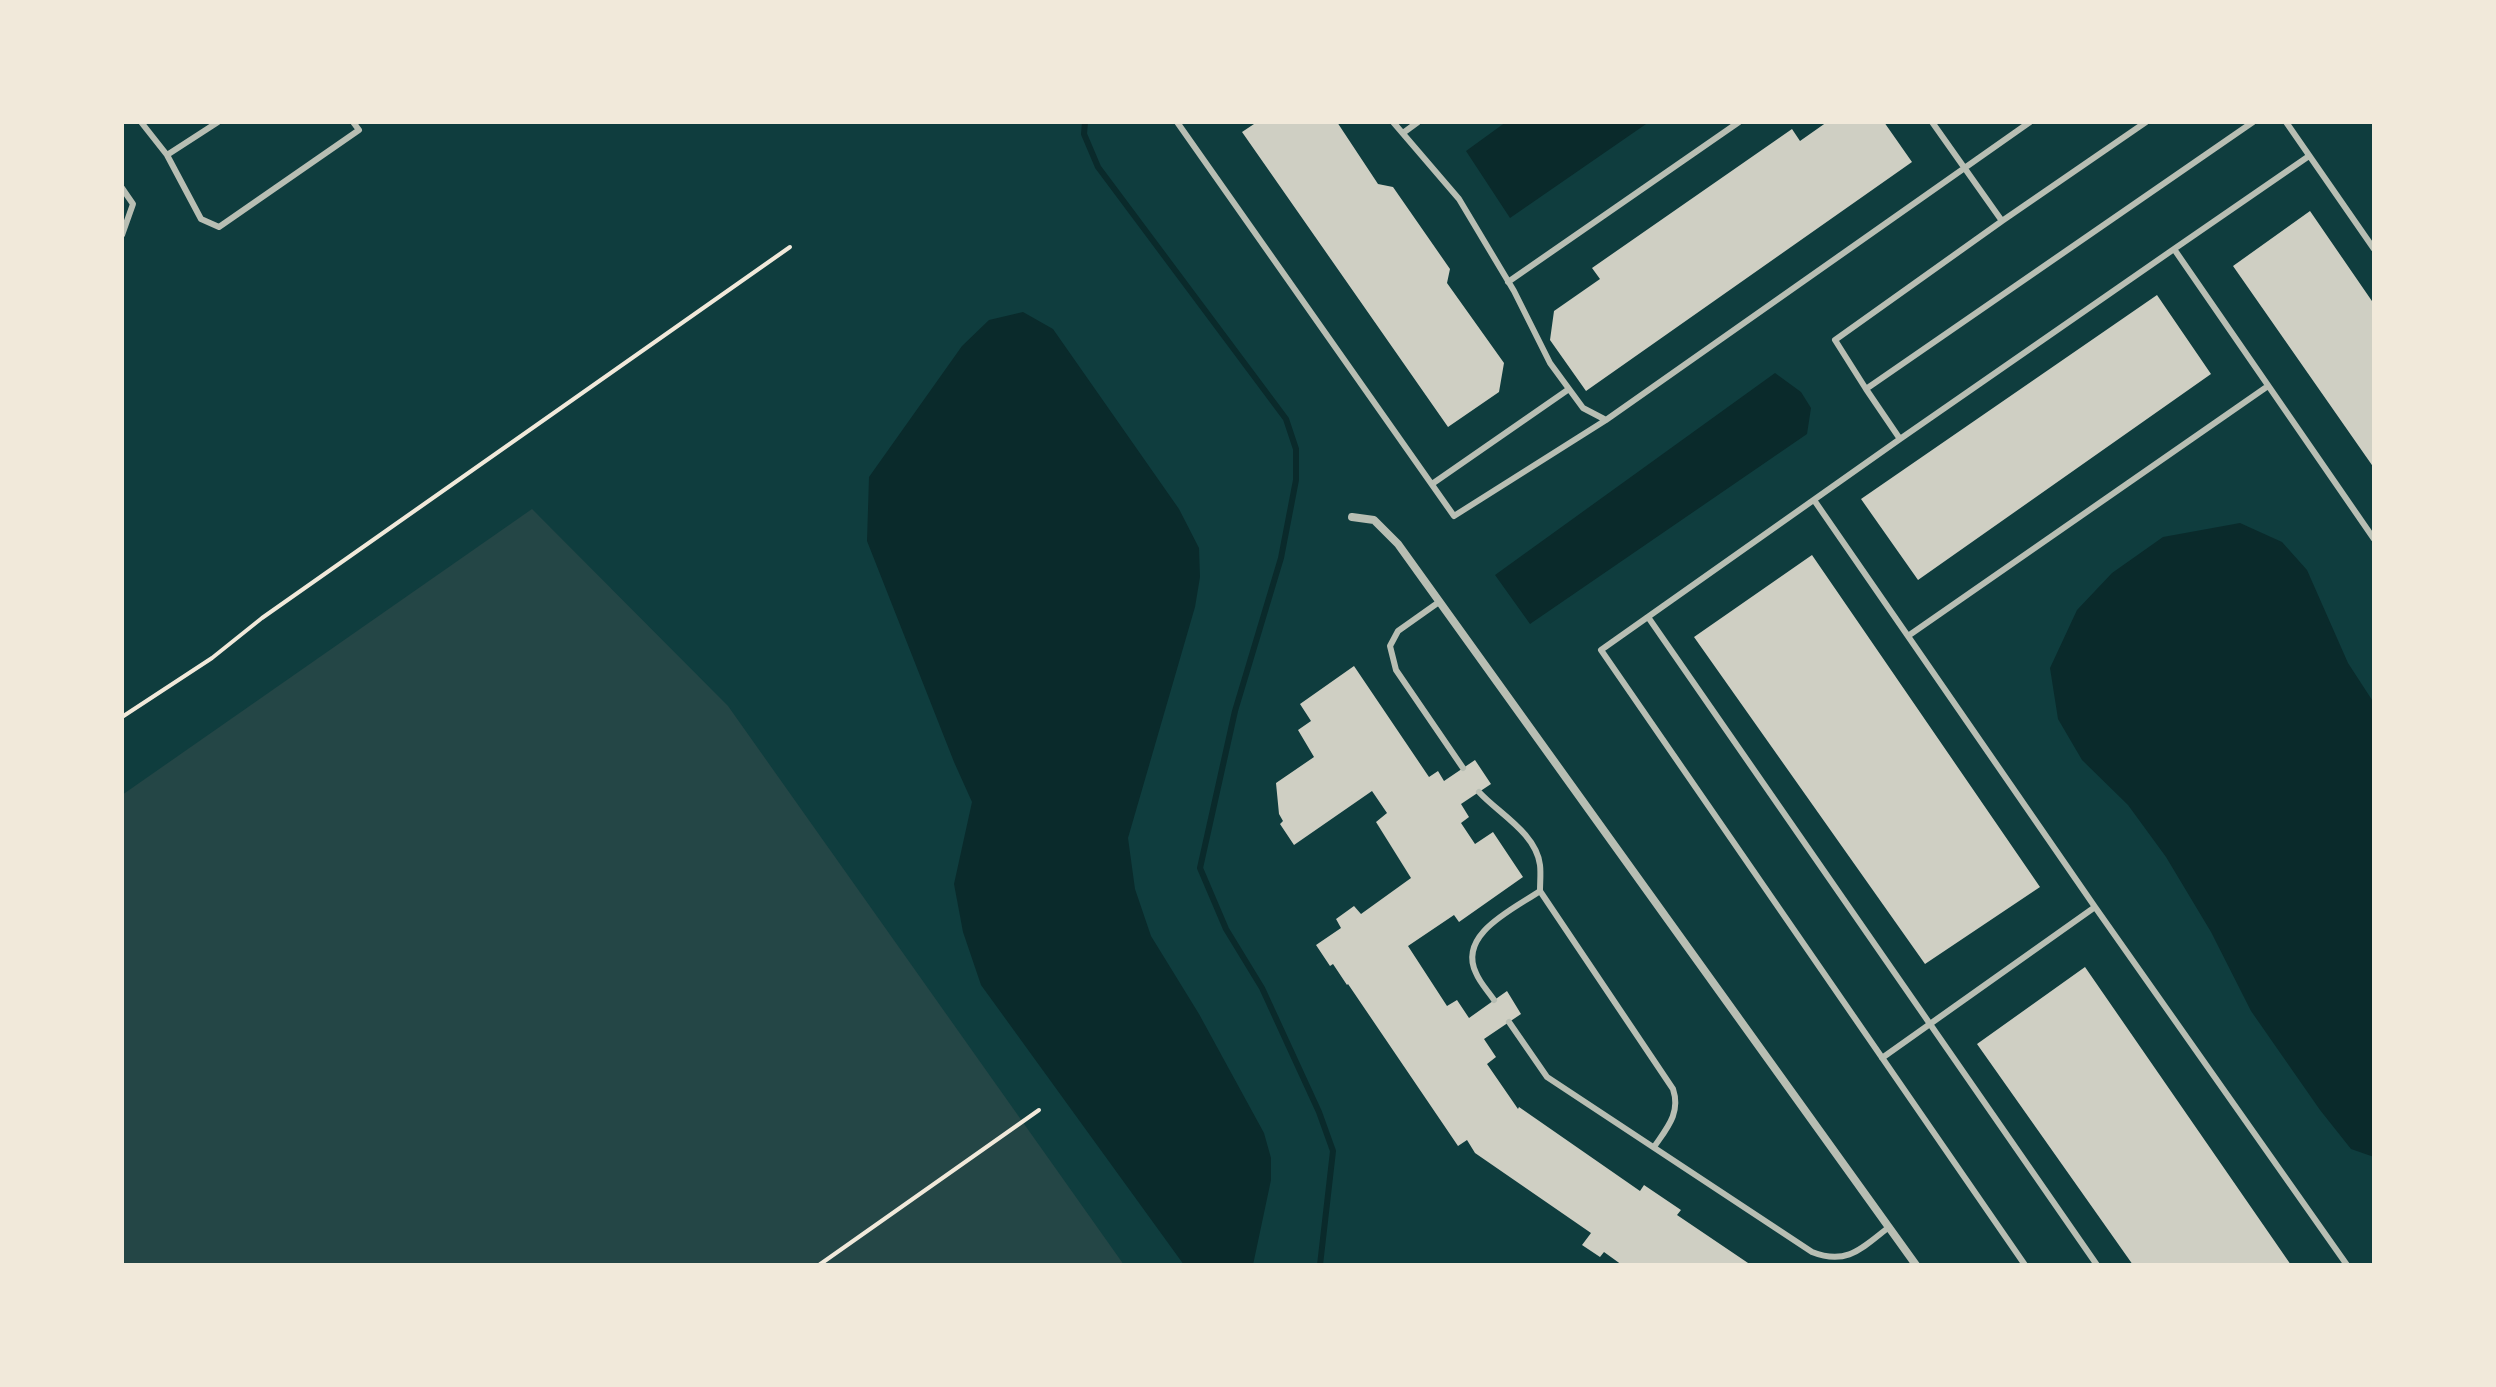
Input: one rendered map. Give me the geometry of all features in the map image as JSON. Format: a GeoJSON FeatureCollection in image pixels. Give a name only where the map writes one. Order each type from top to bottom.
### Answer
{"type":"FeatureCollection","features":[{"type":"Feature","properties":{"kind":"street"},"geometry":{"type":"LineString","coordinates":[[1352,517],[1374,520],[1398,544],[1916,1265]]}},
{"type":"Feature","properties":{"kind":"lane"},"geometry":{"type":"LineString","coordinates":[[141,122],[167,155],[201,219],[219,227],[359,130],[353,122]]}},
{"type":"Feature","properties":{"kind":"lane"},"geometry":{"type":"LineString","coordinates":[[167,155],[218,122]]}},
{"type":"Feature","properties":{"kind":"lane"},"geometry":{"type":"LineString","coordinates":[[1393,122],[1459,199],[1508,282],[1550,363],[1583,408],[1606,420]]}},
{"type":"Feature","properties":{"kind":"lane"},"geometry":{"type":"LineString","coordinates":[[1403,133],[1418,122]]}},
{"type":"Feature","properties":{"kind":"lane"},"geometry":{"type":"LineString","coordinates":[[1508,282],[1739,122]]}},
{"type":"Feature","properties":{"kind":"lane"},"geometry":{"type":"LineString","coordinates":[[1932,122],[2002,221]]}},
{"type":"Feature","properties":{"kind":"lane"},"geometry":{"type":"LineString","coordinates":[[1180,123],[1454,516],[1606,420],[2030,122]]}},
{"type":"Feature","properties":{"kind":"lane"},"geometry":{"type":"LineString","coordinates":[[1900,439],[1835,340],[2146,122]]}},
{"type":"Feature","properties":{"kind":"lane"},"geometry":{"type":"LineString","coordinates":[[1866,389],[2253,122]]}},
{"type":"Feature","properties":{"kind":"lane"},"geometry":{"type":"LineString","coordinates":[[2286,122],[2374,249]]}},
{"type":"Feature","properties":{"kind":"lane"},"geometry":{"type":"LineString","coordinates":[[2025,1265],[1601,650],[2309,156]]}},
{"type":"Feature","properties":{"kind":"lane"},"geometry":{"type":"LineString","coordinates":[[122,188],[133,204],[122,235]]}},
{"type":"Feature","properties":{"kind":"lane"},"geometry":{"type":"LineString","coordinates":[[2174,249],[2374,539]]}},
{"type":"Feature","properties":{"kind":"lane"},"geometry":{"type":"LineString","coordinates":[[1908,636],[2268,386]]}},
{"type":"Feature","properties":{"kind":"lane"},"geometry":{"type":"LineString","coordinates":[[1432,484],[1569,389]]}},
{"type":"Feature","properties":{"kind":"lane"},"geometry":{"type":"LineString","coordinates":[[1814,500],[2347,1265]]}},
{"type":"Feature","properties":{"kind":"lane"},"geometry":{"type":"LineString","coordinates":[[1439,602],[1398,631],[1390,646],[1396,670],[1463,768]]}},
{"type":"Feature","properties":{"kind":"lane"},"geometry":{"type":"LineString","coordinates":[[1648,617],[2097,1265]]}},
{"type":"Feature","properties":{"kind":"lane"},"geometry":{"type":"LineString","coordinates":[[1479,792],[1528,840],[1540,862],[1540,891],[1673,1089],[1676,1098],[1674,1118],[1654,1147]]}},
{"type":"Feature","properties":{"kind":"lane"},"geometry":{"type":"LineString","coordinates":[[1494,1000],[1474,971],[1476,940],[1484,929],[1540,891]]}},
{"type":"Feature","properties":{"kind":"lane"},"geometry":{"type":"LineString","coordinates":[[1882,1058],[2095,907]]}},
{"type":"Feature","properties":{"kind":"lane"},"geometry":{"type":"LineString","coordinates":[[1509,1022],[1547,1077],[1812,1252],[1840,1259],[1889,1227]]}},
{"type":"Feature","properties":{"kind":"path"},"geometry":{"type":"LineString","coordinates":[[122,717],[212,658],[262,618],[790,247]]}},
{"type":"Feature","properties":{"kind":"path"},"geometry":{"type":"LineString","coordinates":[[819,1265],[1039,1110]]}},
{"type":"Feature","properties":{"kind":"shaded area"},"geometry":{"type":"Polygon","coordinates":[[[1506,122],[1649,122],[1510,218],[1466,151],[1506,122]]]}},
{"type":"Feature","properties":{"kind":"shaded area"},"geometry":{"type":"Polygon","coordinates":[[[1023,312],[1053,329],[1179,509],[1199,548],[1200,577],[1195,607],[1128,838],[1135,889],[1151,936],[1199,1014],[1264,1133],[1271,1158],[1271,1180],[1253,1265],[1184,1265],[981,985],[963,932],[954,884],[972,802],[867,541],[869,477],[962,346],[989,320],[1023,312]]]}},
{"type":"Feature","properties":{"kind":"shaded area"},"geometry":{"type":"Polygon","coordinates":[[[1775,373],[1801,392],[1811,408],[1807,434],[1530,624],[1495,575],[1775,373]]]}},
{"type":"Feature","properties":{"kind":"shaded area"},"geometry":{"type":"Polygon","coordinates":[[[532,509],[728,706],[1124,1265],[122,1265],[122,795],[532,509]]]}},
{"type":"Feature","properties":{"kind":"shaded area"},"geometry":{"type":"Polygon","coordinates":[[[2240,523],[2282,542],[2307,570],[2348,663],[2374,703],[2374,1157],[2351,1149],[2320,1110],[2251,1011],[2211,932],[2166,857],[2128,805],[2082,760],[2058,719],[2050,668],[2077,610],[2112,573],[2163,537],[2240,523]]]}},
{"type":"Feature","properties":{"kind":"building"},"geometry":{"type":"Polygon","coordinates":[[[1257,122],[1337,122],[1378,184],[1393,187],[1450,269],[1447,283],[1504,363],[1499,392],[1448,427],[1242,132],[1257,122]]]}},
{"type":"Feature","properties":{"kind":"building"},"geometry":{"type":"Polygon","coordinates":[[[1827,122],[1884,122],[1912,162],[1586,391],[1550,340],[1554,311],[1600,279],[1592,268],[1792,129],[1800,141],[1827,122]]]}},
{"type":"Feature","properties":{"kind":"building"},"geometry":{"type":"Polygon","coordinates":[[[2310,211],[2374,304],[2374,468],[2233,266],[2310,211]]]}},
{"type":"Feature","properties":{"kind":"building"},"geometry":{"type":"Polygon","coordinates":[[[2157,295],[2211,374],[1918,580],[1861,499],[2157,295]]]}},
{"type":"Feature","properties":{"kind":"building"},"geometry":{"type":"Polygon","coordinates":[[[1812,555],[2040,887],[1925,964],[1694,637],[1812,555]]]}},
{"type":"Feature","properties":{"kind":"building"},"geometry":{"type":"Polygon","coordinates":[[[1354,666],[1429,777],[1438,771],[1444,781],[1475,760],[1491,784],[1461,804],[1469,817],[1461,823],[1475,844],[1493,832],[1523,877],[1459,922],[1454,915],[1408,946],[1447,1006],[1457,1000],[1469,1018],[1507,991],[1521,1014],[1484,1039],[1496,1057],[1487,1064],[1518,1109],[1640,1191],[1644,1185],[1681,1210],[1677,1215],[1751,1265],[1622,1265],[1604,1252],[1600,1257],[1582,1245],[1591,1233],[1475,1153],[1467,1140],[1458,1146],[1348,984],[1333,964],[1330,966],[1316,945],[1341,928],[1336,919],[1354,906],[1361,914],[1411,878],[1376,822],[1387,813],[1372,791],[1294,845],[1280,824],[1283,821],[1279,814],[1276,783],[1314,757],[1298,730],[1311,721],[1300,704],[1354,666]]]}},
{"type":"Feature","properties":{"kind":"building"},"geometry":{"type":"Polygon","coordinates":[[[2085,967],[2291,1265],[2133,1265],[1977,1044],[2085,967]]]}},
{"type":"Feature","properties":{"kind":"waterway"},"geometry":{"type":"LineString","coordinates":[[1085,122],[1084,134],[1098,167],[1286,419],[1296,449],[1296,480],[1281,558],[1235,711],[1200,868],[1226,929],[1262,988],[1319,1112],[1333,1151],[1320,1265]]}}]}
